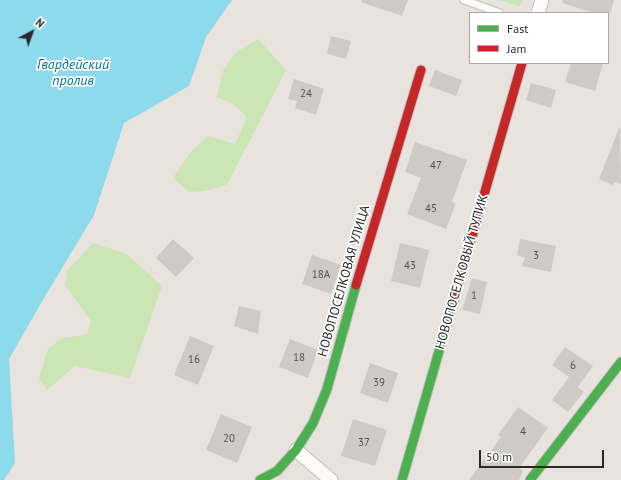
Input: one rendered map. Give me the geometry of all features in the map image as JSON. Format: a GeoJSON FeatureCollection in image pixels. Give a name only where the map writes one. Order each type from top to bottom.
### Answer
{"type":"FeatureCollection","features":[{"type":"Feature","properties":{"kind":"street"},"geometry":{"type":"LineString","coordinates":[[538,12],[542,0]]}},
{"type":"Feature","properties":{"kind":"street","name":"НОВОПОСЕЛКОВЫЙ ТУПИК"},"geometry":{"type":"LineString","coordinates":[[402,480],[522,64]]}},
{"type":"Feature","properties":{"kind":"street","name":"НОВОПОСЕЛКОВАЯ УЛИЦА"},"geometry":{"type":"LineString","coordinates":[[260,480],[277,471],[296,450],[313,423],[327,389],[343,328],[421,70]]}},
{"type":"Feature","properties":{"kind":"street"},"geometry":{"type":"LineString","coordinates":[[530,480],[616,373],[621,362]]}},
{"type":"Feature","properties":{"kind":"street"},"geometry":{"type":"LineString","coordinates":[[296,450],[331,480]]}},
{"type":"Feature","properties":{"kind":"lane"},"geometry":{"type":"LineString","coordinates":[[464,0],[497,12]]}},
{"type":"Feature","properties":{"kind":"green space"},"geometry":{"type":"Polygon","coordinates":[[[498,0],[523,0],[520,6],[498,0]]]}},
{"type":"Feature","properties":{"kind":"green space"},"geometry":{"type":"Polygon","coordinates":[[[258,39],[286,70],[227,185],[204,191],[189,192],[173,178],[191,152],[208,136],[235,144],[247,118],[235,105],[217,97],[223,71],[235,53],[258,39]]]}},
{"type":"Feature","properties":{"kind":"green space"},"geometry":{"type":"Polygon","coordinates":[[[93,243],[127,254],[162,286],[130,378],[75,366],[47,390],[39,378],[48,349],[62,338],[87,335],[91,321],[65,285],[67,271],[93,243]]]}},
{"type":"Feature","properties":{"kind":"water","name":"Гвардейский пролив"},"geometry":{"type":"Polygon","coordinates":[[[0,0],[232,0],[206,37],[189,86],[124,123],[94,215],[9,359],[15,463],[4,480],[0,480],[0,0]]]}},
{"type":"Feature","properties":{"kind":"building"},"geometry":{"type":"Polygon","coordinates":[[[362,0],[408,0],[402,16],[361,2],[362,0]]]}},
{"type":"Feature","properties":{"kind":"building"},"geometry":{"type":"Polygon","coordinates":[[[563,0],[614,0],[610,13],[591,12],[562,3],[563,0]]]}},
{"type":"Feature","properties":{"kind":"building"},"geometry":{"type":"Polygon","coordinates":[[[331,36],[351,41],[346,59],[327,54],[331,36]]]}},
{"type":"Feature","properties":{"kind":"building"},"geometry":{"type":"Polygon","coordinates":[[[571,64],[603,64],[595,91],[565,82],[571,64]]]}},
{"type":"Feature","properties":{"kind":"building"},"geometry":{"type":"Polygon","coordinates":[[[435,70],[462,80],[456,96],[429,86],[435,70]]]}},
{"type":"Feature","properties":{"kind":"building"},"geometry":{"type":"Polygon","coordinates":[[[294,79],[324,89],[316,115],[295,108],[297,101],[288,99],[294,79]]]}},
{"type":"Feature","properties":{"kind":"building"},"geometry":{"type":"Polygon","coordinates":[[[531,83],[556,90],[551,108],[526,100],[531,83]]]}},
{"type":"Feature","properties":{"kind":"building"},"geometry":{"type":"Polygon","coordinates":[[[620,126],[621,184],[615,182],[613,185],[599,179],[620,126]]]}},
{"type":"Feature","properties":{"kind":"building"},"geometry":{"type":"Polygon","coordinates":[[[415,142],[467,160],[452,202],[456,203],[446,229],[407,214],[421,178],[405,172],[415,142]]]}},
{"type":"Feature","properties":{"kind":"building"},"geometry":{"type":"Polygon","coordinates":[[[173,239],[194,258],[176,277],[156,258],[173,239]]]}},
{"type":"Feature","properties":{"kind":"building"},"geometry":{"type":"Polygon","coordinates":[[[520,239],[556,246],[551,272],[522,266],[525,258],[517,255],[520,239]]]}},
{"type":"Feature","properties":{"kind":"building"},"geometry":{"type":"Polygon","coordinates":[[[400,243],[429,250],[420,288],[391,281],[400,243]]]}},
{"type":"Feature","properties":{"kind":"building"},"geometry":{"type":"Polygon","coordinates":[[[312,255],[341,265],[331,294],[302,284],[312,255]]]}},
{"type":"Feature","properties":{"kind":"building"},"geometry":{"type":"Polygon","coordinates":[[[472,278],[487,282],[480,314],[462,310],[472,278]]]}},
{"type":"Feature","properties":{"kind":"building"},"geometry":{"type":"Polygon","coordinates":[[[239,306],[261,311],[258,334],[234,326],[239,306]]]}},
{"type":"Feature","properties":{"kind":"building"},"geometry":{"type":"Polygon","coordinates":[[[190,336],[214,346],[198,385],[174,375],[190,336]]]}},
{"type":"Feature","properties":{"kind":"building"},"geometry":{"type":"Polygon","coordinates":[[[290,339],[318,350],[308,378],[279,367],[290,339]]]}},
{"type":"Feature","properties":{"kind":"building"},"geometry":{"type":"Polygon","coordinates":[[[565,347],[593,366],[578,387],[584,392],[568,412],[552,400],[569,377],[552,365],[565,347]]]}},
{"type":"Feature","properties":{"kind":"building"},"geometry":{"type":"Polygon","coordinates":[[[370,363],[398,373],[388,403],[360,393],[370,363]]]}},
{"type":"Feature","properties":{"kind":"building"},"geometry":{"type":"Polygon","coordinates":[[[518,407],[548,428],[519,468],[523,471],[519,480],[469,480],[501,437],[498,435],[518,407]]]}},
{"type":"Feature","properties":{"kind":"building"},"geometry":{"type":"Polygon","coordinates":[[[221,414],[252,427],[237,463],[206,450],[221,414]]]}},
{"type":"Feature","properties":{"kind":"building"},"geometry":{"type":"Polygon","coordinates":[[[353,419],[387,430],[375,466],[341,456],[353,419]]]}},
{"type":"Feature","properties":{"kind":"traffic: fast"},"geometry":{"type":"LineString","coordinates":[[260,480],[277,471],[296,450],[313,423],[327,389],[356,285]]}},
{"type":"Feature","properties":{"kind":"traffic: fast"},"geometry":{"type":"LineString","coordinates":[[402,480],[456,292]]}},
{"type":"Feature","properties":{"kind":"traffic: fast"},"geometry":{"type":"LineString","coordinates":[[530,480],[621,362]]}},
{"type":"Feature","properties":{"kind":"traffic: jam"},"geometry":{"type":"LineString","coordinates":[[456,292],[522,64]]}},
{"type":"Feature","properties":{"kind":"traffic: jam"},"geometry":{"type":"LineString","coordinates":[[356,285],[421,70]]}}]}
